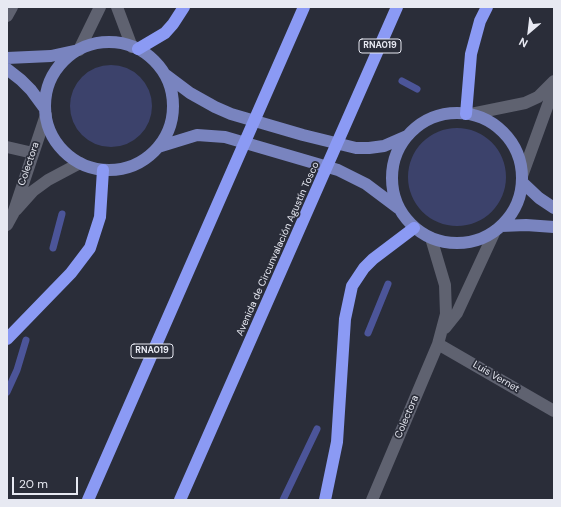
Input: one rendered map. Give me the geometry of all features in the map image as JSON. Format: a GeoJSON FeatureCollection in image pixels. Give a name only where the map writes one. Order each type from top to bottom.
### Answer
{"type":"FeatureCollection","features":[{"type":"Feature","properties":{"kind":"highway"},"geometry":{"type":"LineString","coordinates":[[135,48],[164,33],[173,24],[184,7]]}},
{"type":"Feature","properties":{"kind":"highway","name":"RNA019"},"geometry":{"type":"LineString","coordinates":[[88,500],[304,7]]}},
{"type":"Feature","properties":{"kind":"highway","name":"Avenida de Circunvalación Agustín Tosco"},"geometry":{"type":"LineString","coordinates":[[180,500],[397,7]]}},
{"type":"Feature","properties":{"kind":"highway"},"geometry":{"type":"LineString","coordinates":[[469,114],[472,54],[480,21],[486,7]]}},
{"type":"Feature","properties":{"kind":"highway"},"geometry":{"type":"LineString","coordinates":[[7,339],[71,273],[90,248],[100,217],[103,170]]}},
{"type":"Feature","properties":{"kind":"highway"},"geometry":{"type":"LineString","coordinates":[[325,500],[337,442],[345,319],[352,286],[364,268],[373,259],[414,228]]}},
{"type":"Feature","properties":{"kind":"main road"},"geometry":{"type":"LineString","coordinates":[[7,58],[51,56],[77,50],[88,45],[105,42],[118,42],[135,48],[152,58],[165,74],[190,93],[231,114],[303,135],[356,148],[384,146],[407,136]]}},
{"type":"Feature","properties":{"kind":"main road"},"geometry":{"type":"LineString","coordinates":[[45,112],[47,92],[53,75],[62,62],[77,50]]}},
{"type":"Feature","properties":{"kind":"main road"},"geometry":{"type":"LineString","coordinates":[[7,69],[26,85],[45,112],[54,139],[66,153],[80,163],[103,170],[115,170],[138,163],[147,158],[158,147],[170,127],[173,115],[172,92],[165,74]]}},
{"type":"Feature","properties":{"kind":"main road"},"geometry":{"type":"LineString","coordinates":[[454,113],[469,114],[493,124],[510,140],[520,162],[522,179],[519,200],[513,211],[498,228],[476,240],[461,243],[431,238],[414,228],[396,204],[392,187],[392,169],[397,152],[407,136],[420,124],[436,116],[454,113]]}},
{"type":"Feature","properties":{"kind":"main road"},"geometry":{"type":"LineString","coordinates":[[158,147],[197,135],[225,137],[338,170],[366,184],[401,210]]}},
{"type":"Feature","properties":{"kind":"main road"},"geometry":{"type":"LineString","coordinates":[[522,179],[539,198],[554,208]]}},
{"type":"Feature","properties":{"kind":"main road"},"geometry":{"type":"LineString","coordinates":[[498,228],[526,225],[554,228]]}},
{"type":"Feature","properties":{"kind":"street"},"geometry":{"type":"LineString","coordinates":[[7,16],[12,7]]}},
{"type":"Feature","properties":{"kind":"street"},"geometry":{"type":"LineString","coordinates":[[77,50],[100,7]]}},
{"type":"Feature","properties":{"kind":"street"},"geometry":{"type":"LineString","coordinates":[[117,7],[135,48]]}},
{"type":"Feature","properties":{"kind":"street"},"geometry":{"type":"LineString","coordinates":[[469,114],[497,110],[525,103],[538,97],[554,81]]}},
{"type":"Feature","properties":{"kind":"street"},"geometry":{"type":"LineString","coordinates":[[522,179],[550,114],[554,88]]}},
{"type":"Feature","properties":{"kind":"street","name":"Colectora"},"geometry":{"type":"LineString","coordinates":[[10,219],[33,153],[45,112]]}},
{"type":"Feature","properties":{"kind":"street"},"geometry":{"type":"LineString","coordinates":[[7,147],[33,153]]}},
{"type":"Feature","properties":{"kind":"street","name":"Colectora"},"geometry":{"type":"LineString","coordinates":[[10,219],[33,191],[48,180],[80,163]]}},
{"type":"Feature","properties":{"kind":"street","name":"Colectora"},"geometry":{"type":"LineString","coordinates":[[439,339],[457,313],[498,228]]}},
{"type":"Feature","properties":{"kind":"street","name":"Colectora"},"geometry":{"type":"LineString","coordinates":[[377,498],[439,339],[446,314],[446,297],[431,238]]}},
{"type":"Feature","properties":{"kind":"street","name":"Luis Vernet"},"geometry":{"type":"LineString","coordinates":[[439,339],[554,411]]}},
{"type":"Feature","properties":{"kind":"shaded area"},"geometry":{"type":"Polygon","coordinates":[[[111,65],[127,68],[140,77],[149,90],[152,106],[149,122],[140,135],[127,144],[111,147],[95,144],[82,135],[73,122],[70,106],[73,90],[82,77],[95,68],[111,65]]]}},
{"type":"Feature","properties":{"kind":"shaded area"},"geometry":{"type":"Polygon","coordinates":[[[457,128],[476,132],[492,142],[502,158],[506,177],[502,196],[492,212],[476,222],[457,226],[438,222],[422,212],[412,196],[408,177],[412,158],[422,142],[438,132],[457,128]]]}},
{"type":"Feature","properties":{"kind":"waterway"},"geometry":{"type":"LineString","coordinates":[[402,81],[417,89]]}},
{"type":"Feature","properties":{"kind":"waterway"},"geometry":{"type":"LineString","coordinates":[[53,248],[62,214]]}},
{"type":"Feature","properties":{"kind":"waterway"},"geometry":{"type":"LineString","coordinates":[[368,333],[388,284]]}},
{"type":"Feature","properties":{"kind":"waterway"},"geometry":{"type":"LineString","coordinates":[[7,392],[17,370],[26,340]]}},
{"type":"Feature","properties":{"kind":"waterway"},"geometry":{"type":"LineString","coordinates":[[283,500],[317,429]]}}]}
